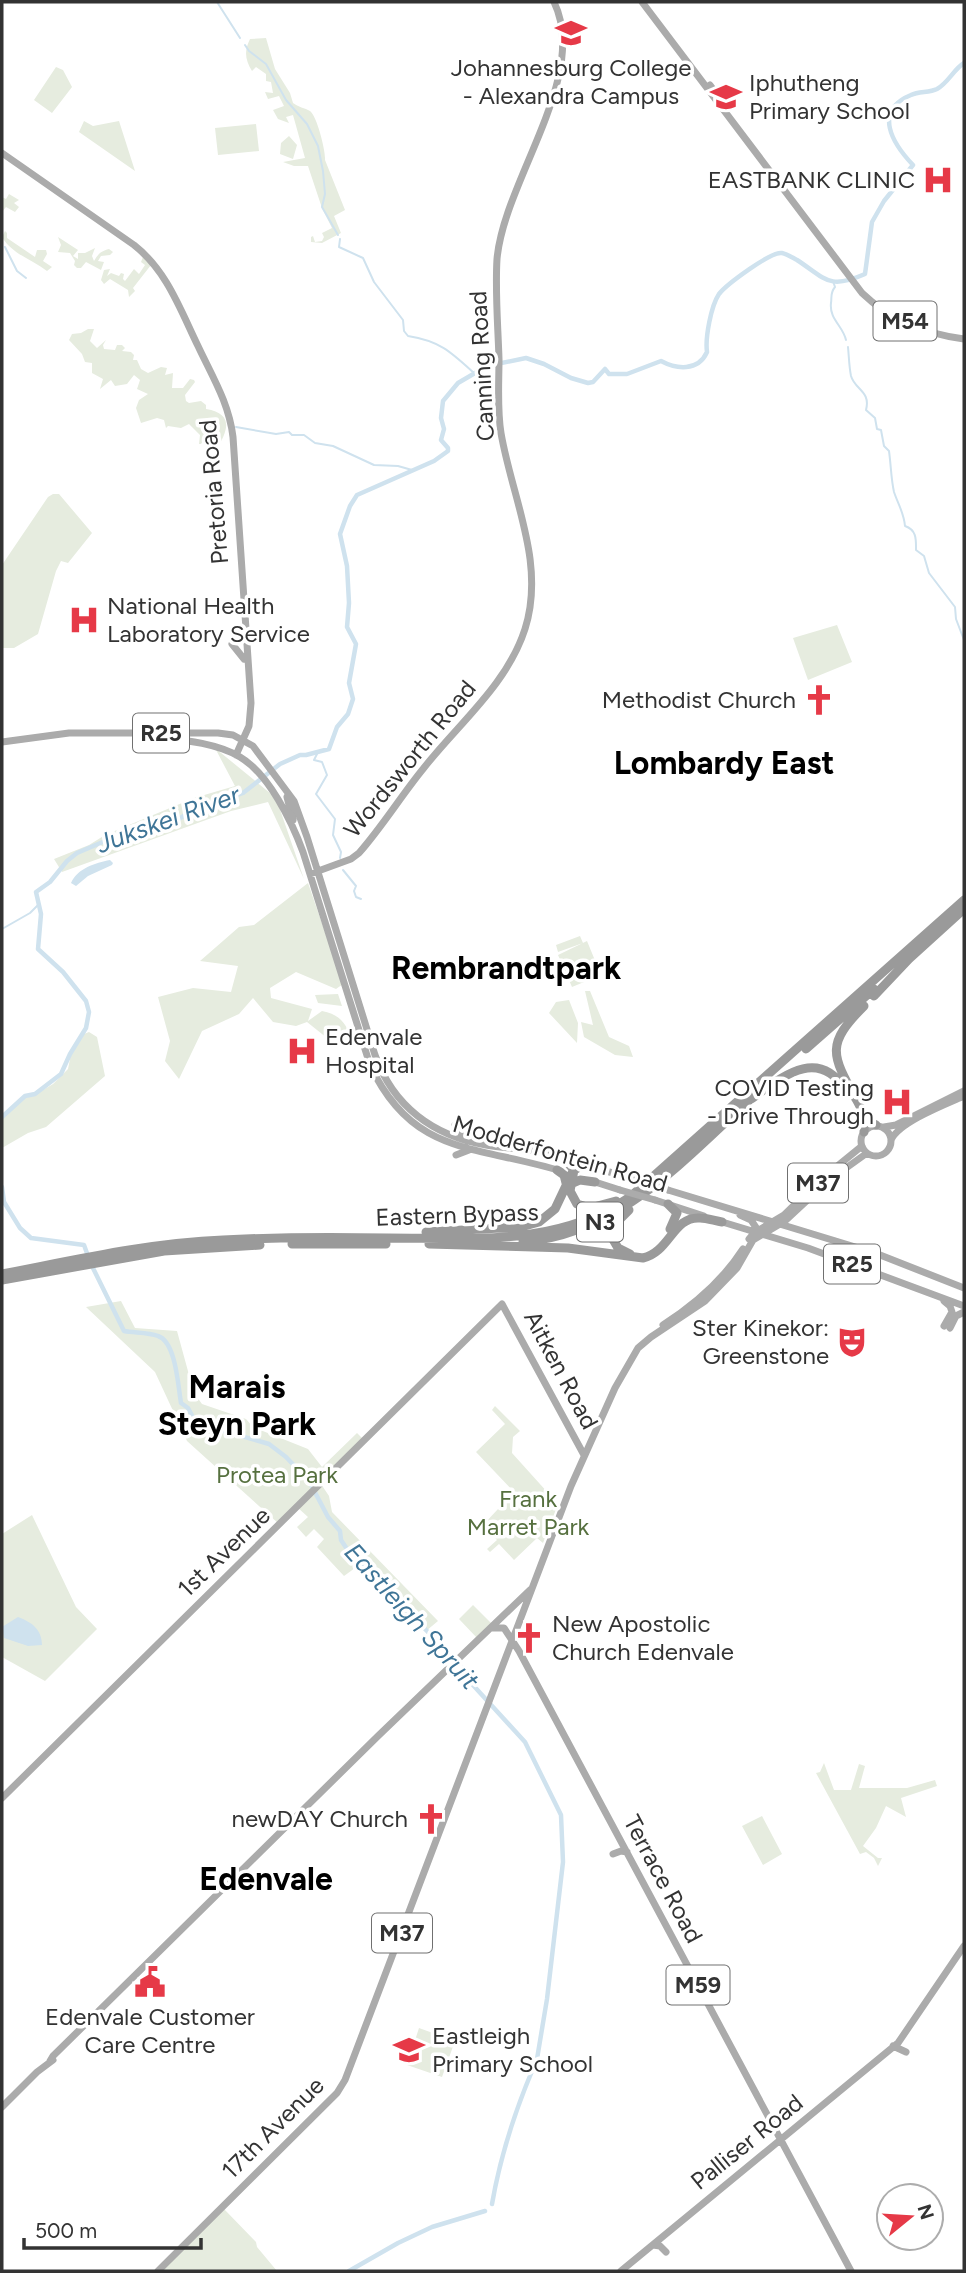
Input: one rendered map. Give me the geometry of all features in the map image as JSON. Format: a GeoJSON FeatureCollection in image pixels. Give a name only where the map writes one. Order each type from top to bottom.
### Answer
{"type":"FeatureCollection","features":[{"type":"Feature","properties":{"kind":"highway","name":"Eastern Bypass"},"geometry":{"type":"LineString","coordinates":[[2,1280],[30,1271],[158,1246],[220,1240],[333,1237],[513,1237],[552,1232],[600,1215],[618,1205],[663,1168],[964,900]]}},
{"type":"Feature","properties":{"kind":"highway","name":"Eastern Bypass"},"geometry":{"type":"LineString","coordinates":[[97,1259],[221,1246],[527,1242],[579,1231],[602,1221],[636,1200],[964,909]]}},
{"type":"Feature","properties":{"kind":"highway"},"geometry":{"type":"LineString","coordinates":[[880,1126],[868,1120],[841,1072],[836,1057],[837,1041],[847,1023],[909,959]]}},
{"type":"Feature","properties":{"kind":"highway"},"geometry":{"type":"LineString","coordinates":[[751,1099],[792,1072],[820,1069],[842,1084],[862,1120],[864,1132]]}},
{"type":"Feature","properties":{"kind":"highway"},"geometry":{"type":"LineString","coordinates":[[668,1204],[675,1210],[676,1218],[665,1239],[655,1250],[644,1255],[631,1255],[614,1244],[612,1233],[618,1220],[710,1139],[736,1112]]}},
{"type":"Feature","properties":{"kind":"highway"},"geometry":{"type":"LineString","coordinates":[[555,1156],[568,1163],[572,1196],[578,1204],[590,1208],[622,1197],[663,1168]]}},
{"type":"Feature","properties":{"kind":"highway"},"geometry":{"type":"LineString","coordinates":[[333,1237],[527,1226],[553,1212],[571,1178],[581,1166],[593,1167]]}},
{"type":"Feature","properties":{"kind":"highway"},"geometry":{"type":"LineString","coordinates":[[557,1170],[565,1177],[595,1182]]}},
{"type":"Feature","properties":{"kind":"highway"},"geometry":{"type":"LineString","coordinates":[[429,1244],[579,1249],[638,1259],[652,1256],[659,1251],[677,1227],[685,1221],[699,1217],[722,1222]]}},
{"type":"Feature","properties":{"kind":"highway","name":"Eastern Bypass"},"geometry":{"type":"LineString","coordinates":[[2,1273],[17,1274]]}},
{"type":"Feature","properties":{"kind":"main road","name":"Canning Road"},"geometry":{"type":"LineString","coordinates":[[499,679],[514,655],[525,628],[533,580],[529,547],[502,434],[497,271],[501,237],[558,79],[563,53],[562,29],[554,2]]}},
{"type":"Feature","properties":{"kind":"main road","name":"M54"},"geometry":{"type":"LineString","coordinates":[[644,2],[855,283],[880,308],[908,324],[935,334],[964,338]]}},
{"type":"Feature","properties":{"kind":"main road","name":"Pretoria Road"},"geometry":{"type":"LineString","coordinates":[[2,153],[145,254],[165,279],[224,398],[231,422],[247,669],[246,713],[234,754]]}},
{"type":"Feature","properties":{"kind":"main road","name":"Pretoria Road"},"geometry":{"type":"LineString","coordinates":[[241,585],[244,659],[247,669]]}},
{"type":"Feature","properties":{"kind":"main road"},"geometry":{"type":"LineString","coordinates":[[232,644],[244,659]]}},
{"type":"Feature","properties":{"kind":"main road","name":"Wordsworth Road"},"geometry":{"type":"LineString","coordinates":[[309,875],[354,858],[359,853],[425,766],[499,679]]}},
{"type":"Feature","properties":{"kind":"main road","name":"Modderfontein Road"},"geometry":{"type":"LineString","coordinates":[[2,744],[69,733],[240,736],[253,746],[289,797],[307,837],[309,875]]}},
{"type":"Feature","properties":{"kind":"main road","name":"Modderfontein Road"},"geometry":{"type":"LineString","coordinates":[[2,744],[61,737],[142,736],[222,749],[243,759],[260,775],[280,803],[295,831],[309,875],[318,887],[386,1082],[406,1107],[443,1133],[469,1146],[555,1156],[778,1222],[876,1253],[964,1288]]}},
{"type":"Feature","properties":{"kind":"main road"},"geometry":{"type":"LineString","coordinates":[[272,792],[289,797],[295,831]]}},
{"type":"Feature","properties":{"kind":"main road"},"geometry":{"type":"LineString","coordinates":[[280,803],[307,837]]}},
{"type":"Feature","properties":{"kind":"main road"},"geometry":{"type":"LineString","coordinates":[[318,887],[328,869]]}},
{"type":"Feature","properties":{"kind":"main road"},"geometry":{"type":"LineString","coordinates":[[309,875],[318,887]]}},
{"type":"Feature","properties":{"kind":"main road","name":"Modderfontein Road"},"geometry":{"type":"LineString","coordinates":[[318,887],[354,1017],[375,1076],[401,1113],[429,1135],[557,1170],[571,1178]]}},
{"type":"Feature","properties":{"kind":"main road"},"geometry":{"type":"LineString","coordinates":[[343,1012],[351,1013],[354,1017]]}},
{"type":"Feature","properties":{"kind":"main road"},"geometry":{"type":"LineString","coordinates":[[964,1091],[896,1125],[880,1126],[864,1132],[865,1149],[874,1156],[883,1154],[890,1147],[894,1134],[905,1126],[964,1096]]}},
{"type":"Feature","properties":{"kind":"main road"},"geometry":{"type":"LineString","coordinates":[[456,1125],[469,1146],[456,1155]]}},
{"type":"Feature","properties":{"kind":"main road"},"geometry":{"type":"LineString","coordinates":[[880,1126],[889,1133],[891,1140]]}},
{"type":"Feature","properties":{"kind":"main road","name":"M37"},"geometry":{"type":"LineString","coordinates":[[506,1658],[512,1633],[533,1587],[585,1456],[588,1442],[636,1346],[688,1303],[698,1299],[724,1274],[758,1232],[778,1222],[811,1198],[865,1149]]}},
{"type":"Feature","properties":{"kind":"main road","name":"M37"},"geometry":{"type":"LineString","coordinates":[[778,1222],[790,1209],[865,1149]]}},
{"type":"Feature","properties":{"kind":"main road","name":"Modderfontein Road"},"geometry":{"type":"LineString","coordinates":[[595,1182],[808,1248],[964,1306]]}},
{"type":"Feature","properties":{"kind":"main road"},"geometry":{"type":"LineString","coordinates":[[669,1190],[749,1218],[758,1232]]}},
{"type":"Feature","properties":{"kind":"main road"},"geometry":{"type":"LineString","coordinates":[[811,1198],[799,1213],[799,1223],[805,1229],[828,1238]]}},
{"type":"Feature","properties":{"kind":"main road"},"geometry":{"type":"LineString","coordinates":[[753,1215],[774,1216],[790,1209]]}},
{"type":"Feature","properties":{"kind":"main road"},"geometry":{"type":"LineString","coordinates":[[738,1227],[746,1234],[744,1247]]}},
{"type":"Feature","properties":{"kind":"main road","name":"M37"},"geometry":{"type":"LineString","coordinates":[[617,1380],[640,1345],[714,1294],[739,1265],[758,1232]]}},
{"type":"Feature","properties":{"kind":"main road"},"geometry":{"type":"LineString","coordinates":[[924,1290],[950,1306],[951,1314],[947,1327],[957,1314],[964,1312]]}},
{"type":"Feature","properties":{"kind":"main road"},"geometry":{"type":"LineString","coordinates":[[688,1303],[698,1299]]}},
{"type":"Feature","properties":{"kind":"main road","name":"Aitken Road"},"geometry":{"type":"LineString","coordinates":[[502,1304],[585,1456]]}},
{"type":"Feature","properties":{"kind":"main road","name":"1st Avenue"},"geometry":{"type":"LineString","coordinates":[[2,1798],[502,1304]]}},
{"type":"Feature","properties":{"kind":"main road"},"geometry":{"type":"LineString","coordinates":[[576,1440],[588,1442]]}},
{"type":"Feature","properties":{"kind":"main road"},"geometry":{"type":"LineString","coordinates":[[2,2107],[533,1587]]}},
{"type":"Feature","properties":{"kind":"main road"},"geometry":{"type":"LineString","coordinates":[[501,1620],[512,1633],[520,1653],[506,1658]]}},
{"type":"Feature","properties":{"kind":"main road"},"geometry":{"type":"LineString","coordinates":[[493,1628],[500,1627],[512,1633]]}},
{"type":"Feature","properties":{"kind":"main road","name":"Terrace Road"},"geometry":{"type":"LineString","coordinates":[[520,1653],[778,2142],[786,2149],[851,2271]]}},
{"type":"Feature","properties":{"kind":"main road","name":"17th Avenue"},"geometry":{"type":"LineString","coordinates":[[155,2271],[337,2093],[344,2082],[506,1658]]}},
{"type":"Feature","properties":{"kind":"main road"},"geometry":{"type":"LineString","coordinates":[[613,1854],[627,1852]]}},
{"type":"Feature","properties":{"kind":"main road"},"geometry":{"type":"LineString","coordinates":[[898,2043],[964,1946]]}},
{"type":"Feature","properties":{"kind":"main road"},"geometry":{"type":"LineString","coordinates":[[898,2043],[919,2019],[964,1953]]}},
{"type":"Feature","properties":{"kind":"main road"},"geometry":{"type":"LineString","coordinates":[[898,2043],[898,2047],[905,2052]]}},
{"type":"Feature","properties":{"kind":"main road","name":"Palliser Road"},"geometry":{"type":"LineString","coordinates":[[621,2271],[898,2043]]}},
{"type":"Feature","properties":{"kind":"main road"},"geometry":{"type":"LineString","coordinates":[[653,2245],[662,2247],[666,2252]]}},
{"type":"Feature","properties":{"kind":"green space"},"geometry":{"type":"Polygon","coordinates":[[[266,38],[275,69],[293,103],[313,114],[323,142],[325,160],[345,210],[334,216],[341,233],[322,243],[311,242],[311,237],[313,236],[315,242],[322,241],[322,233],[332,228],[322,208],[308,166],[294,166],[283,162],[305,158],[293,115],[286,117],[289,123],[278,119],[273,110],[284,106],[279,96],[268,99],[265,92],[273,93],[271,82],[266,81],[266,74],[256,67],[252,71],[247,59],[246,51],[250,39],[266,38]]]}},
{"type":"Feature","properties":{"kind":"green space"},"geometry":{"type":"Polygon","coordinates":[[[56,67],[63,70],[72,87],[52,113],[34,100],[56,67]]]}},
{"type":"Feature","properties":{"kind":"green space"},"geometry":{"type":"Polygon","coordinates":[[[84,121],[93,126],[119,121],[135,171],[79,132],[84,121]]]}},
{"type":"Feature","properties":{"kind":"green space"},"geometry":{"type":"Polygon","coordinates":[[[256,124],[259,151],[218,155],[215,128],[256,124]]]}},
{"type":"Feature","properties":{"kind":"green space"},"geometry":{"type":"Polygon","coordinates":[[[289,136],[297,145],[293,159],[280,154],[281,143],[289,136]]]}},
{"type":"Feature","properties":{"kind":"green space"},"geometry":{"type":"Polygon","coordinates":[[[9,194],[19,200],[14,203],[19,207],[15,212],[6,207],[2,212],[2,197],[6,199],[9,194]]]}},
{"type":"Feature","properties":{"kind":"green space"},"geometry":{"type":"Polygon","coordinates":[[[5,231],[7,238],[35,257],[37,250],[46,250],[43,261],[52,267],[47,271],[16,252],[2,237],[5,231]]]}},
{"type":"Feature","properties":{"kind":"green space"},"geometry":{"type":"Polygon","coordinates":[[[58,237],[78,250],[73,256],[78,259],[78,253],[95,248],[92,256],[94,261],[104,251],[109,249],[113,252],[101,256],[98,261],[104,262],[101,270],[86,262],[81,268],[77,268],[70,253],[58,252],[61,245],[58,237]]]}},
{"type":"Feature","properties":{"kind":"green space"},"geometry":{"type":"Polygon","coordinates":[[[143,257],[151,265],[129,297],[128,290],[110,279],[104,284],[101,280],[104,270],[110,269],[107,276],[111,273],[119,276],[121,273],[124,274],[125,281],[134,269],[139,274],[145,265],[141,262],[143,257]]]}},
{"type":"Feature","properties":{"kind":"green space"},"geometry":{"type":"Polygon","coordinates":[[[94,329],[90,341],[97,348],[106,340],[104,349],[115,350],[117,345],[122,345],[125,348],[122,351],[131,352],[134,355],[133,360],[137,360],[141,369],[148,373],[161,367],[167,368],[165,375],[173,373],[172,388],[183,388],[190,379],[194,380],[185,395],[186,401],[201,401],[206,405],[206,409],[215,411],[225,419],[226,430],[217,449],[212,437],[206,436],[199,444],[200,435],[189,424],[181,428],[166,428],[164,420],[157,418],[141,423],[136,408],[139,400],[148,394],[137,389],[140,380],[134,375],[127,384],[115,386],[111,380],[100,389],[103,379],[92,373],[92,363],[85,362],[82,354],[69,340],[72,334],[94,329]]]}},
{"type":"Feature","properties":{"kind":"green space"},"geometry":{"type":"Polygon","coordinates":[[[59,494],[92,533],[68,563],[61,561],[38,634],[14,648],[2,648],[2,565],[48,497],[59,494]]]}},
{"type":"Feature","properties":{"kind":"green space"},"geometry":{"type":"Polygon","coordinates":[[[837,625],[852,662],[808,680],[793,638],[837,625]]]}},
{"type":"Feature","properties":{"kind":"green space"},"geometry":{"type":"Polygon","coordinates":[[[215,748],[276,798],[304,879],[268,802],[231,811],[62,872],[54,859],[194,798],[235,786],[215,748]]]}},
{"type":"Feature","properties":{"kind":"green space"},"geometry":{"type":"Polygon","coordinates":[[[308,883],[343,984],[336,989],[296,972],[270,988],[271,998],[312,1009],[308,1021],[322,1011],[338,1017],[345,1024],[352,1039],[337,1046],[307,1022],[296,1026],[273,1022],[253,998],[239,1014],[202,1031],[179,1079],[165,1061],[170,1041],[158,997],[193,988],[231,992],[238,966],[200,961],[239,927],[254,925],[308,883]]]}},
{"type":"Feature","properties":{"kind":"green space"},"geometry":{"type":"Polygon","coordinates":[[[580,936],[583,943],[558,952],[556,945],[580,936]]]}},
{"type":"Feature","properties":{"kind":"green space"},"geometry":{"type":"Polygon","coordinates":[[[587,941],[601,975],[572,987],[558,955],[587,941]]]}},
{"type":"Feature","properties":{"kind":"green space"},"geometry":{"type":"Polygon","coordinates":[[[585,991],[590,991],[609,1037],[629,1046],[633,1057],[615,1055],[584,1037],[581,1022],[593,1025],[585,991]]]}},
{"type":"Feature","properties":{"kind":"green space"},"geometry":{"type":"Polygon","coordinates":[[[338,994],[342,1006],[318,1003],[315,995],[338,994]]]}},
{"type":"Feature","properties":{"kind":"green space"},"geometry":{"type":"Polygon","coordinates":[[[569,1000],[578,1023],[577,1043],[549,1013],[556,1002],[569,1000]]]}},
{"type":"Feature","properties":{"kind":"green space"},"geometry":{"type":"Polygon","coordinates":[[[89,1032],[97,1037],[105,1076],[46,1127],[28,1133],[2,1148],[2,1119],[24,1098],[33,1096],[53,1084],[68,1069],[71,1054],[84,1034],[89,1032]]]}},
{"type":"Feature","properties":{"kind":"green space","name":"Protea Park"},"geometry":{"type":"Polygon","coordinates":[[[121,1301],[135,1328],[177,1331],[194,1393],[202,1404],[246,1419],[253,1427],[308,1449],[322,1467],[357,1433],[365,1441],[321,1484],[329,1496],[332,1512],[438,1621],[426,1631],[419,1623],[413,1629],[355,1568],[344,1576],[317,1547],[324,1539],[314,1529],[306,1537],[297,1527],[308,1517],[297,1507],[279,1524],[187,1441],[155,1372],[86,1307],[121,1301]]]}},
{"type":"Feature","properties":{"kind":"green space","name":"Frank Marret Park"},"geometry":{"type":"Polygon","coordinates":[[[495,1406],[520,1431],[513,1437],[512,1453],[558,1504],[543,1543],[537,1538],[514,1560],[499,1544],[490,1552],[487,1549],[497,1540],[483,1525],[514,1492],[476,1452],[505,1424],[492,1410],[495,1406]]]}},
{"type":"Feature","properties":{"kind":"green space"},"geometry":{"type":"Polygon","coordinates":[[[32,1515],[76,1607],[97,1629],[45,1681],[2,1657],[2,1534],[32,1515]]]}},
{"type":"Feature","properties":{"kind":"green space"},"geometry":{"type":"Polygon","coordinates":[[[473,1605],[494,1626],[477,1638],[459,1619],[473,1605]]]}},
{"type":"Feature","properties":{"kind":"green space"},"geometry":{"type":"Polygon","coordinates":[[[824,1763],[834,1790],[851,1790],[859,1764],[865,1766],[859,1788],[907,1788],[935,1780],[937,1786],[901,1798],[906,1817],[886,1806],[876,1828],[863,1846],[878,1858],[882,1858],[878,1866],[874,1858],[866,1852],[860,1854],[816,1773],[820,1772],[824,1763]]]}},
{"type":"Feature","properties":{"kind":"green space"},"geometry":{"type":"Polygon","coordinates":[[[762,1816],[782,1854],[763,1865],[742,1826],[762,1816]]]}},
{"type":"Feature","properties":{"kind":"green space"},"geometry":{"type":"Polygon","coordinates":[[[419,2028],[455,2041],[442,2077],[407,2065],[419,2028]]]}},
{"type":"Feature","properties":{"kind":"green space"},"geometry":{"type":"Polygon","coordinates":[[[224,2209],[256,2242],[257,2247],[277,2271],[160,2271],[224,2209]]]}},
{"type":"Feature","properties":{"kind":"water"},"geometry":{"type":"Polygon","coordinates":[[[110,860],[112,865],[88,876],[76,886],[71,883],[82,870],[110,860]]]}},
{"type":"Feature","properties":{"kind":"water"},"geometry":{"type":"Polygon","coordinates":[[[18,1617],[35,1627],[42,1645],[28,1646],[4,1638],[2,1627],[18,1617]]]}},
{"type":"Feature","properties":{"kind":"waterway"},"geometry":{"type":"LineString","coordinates":[[217,2],[240,38]]}},
{"type":"Feature","properties":{"kind":"waterway"},"geometry":{"type":"LineString","coordinates":[[245,45],[266,64],[286,100],[307,124],[318,146],[325,194],[322,207],[338,235]]}},
{"type":"Feature","properties":{"kind":"waterway","name":"Jukskei River"},"geometry":{"type":"LineString","coordinates":[[2,1117],[25,1096],[35,1094],[61,1074],[86,1028],[89,1012],[86,1001],[63,972],[38,949],[41,914],[36,892],[50,882],[77,853],[145,824],[172,823],[192,811],[243,793],[280,764],[300,755],[329,749],[337,727],[348,714],[353,699],[349,683],[356,644],[347,627],[347,566],[340,534],[357,495],[434,461],[448,451],[441,440],[444,429],[441,418],[443,401],[458,383],[487,366],[526,358],[588,383],[593,382],[605,369],[609,374],[627,374],[661,361],[673,366],[692,366],[707,352],[709,322],[719,294],[768,257],[782,253],[835,282],[865,274],[872,222],[884,201],[913,165],[893,138],[889,119],[892,110],[911,95],[937,89],[964,63]]}},
{"type":"Feature","properties":{"kind":"waterway"},"geometry":{"type":"LineString","coordinates":[[340,239],[339,247],[363,258],[374,282],[403,320],[404,331],[408,336],[444,348],[474,373]]}},
{"type":"Feature","properties":{"kind":"waterway"},"geometry":{"type":"LineString","coordinates":[[5,247],[17,271],[26,278]]}},
{"type":"Feature","properties":{"kind":"waterway"},"geometry":{"type":"LineString","coordinates":[[833,281],[835,287],[831,309],[846,340]]}},
{"type":"Feature","properties":{"kind":"waterway"},"geometry":{"type":"LineString","coordinates":[[848,347],[851,376],[865,395],[866,410],[875,418],[884,446],[889,451],[894,492],[905,526],[914,533],[916,550],[924,556],[929,573],[955,607],[956,619],[964,640]]}},
{"type":"Feature","properties":{"kind":"waterway"},"geometry":{"type":"LineString","coordinates":[[236,427],[276,434],[289,432],[292,435],[304,435],[315,443],[333,446],[374,465],[398,466],[412,470]]}},
{"type":"Feature","properties":{"kind":"waterway"},"geometry":{"type":"LineString","coordinates":[[318,752],[314,760],[322,762],[327,775],[316,794],[335,819],[333,835],[341,852],[340,858]]}},
{"type":"Feature","properties":{"kind":"waterway"},"geometry":{"type":"LineString","coordinates":[[343,870],[356,886],[356,897],[361,899]]}},
{"type":"Feature","properties":{"kind":"waterway"},"geometry":{"type":"LineString","coordinates":[[2,929],[30,913],[39,904]]}},
{"type":"Feature","properties":{"kind":"waterway","name":"Eastleigh Spruit"},"geometry":{"type":"LineString","coordinates":[[2,1187],[4,1202],[20,1228],[31,1238],[84,1245],[88,1256]]}},
{"type":"Feature","properties":{"kind":"waterway","name":"Eastleigh Spruit"},"geometry":{"type":"LineString","coordinates":[[91,1264],[124,1331],[158,1336],[169,1347],[181,1403],[188,1408],[196,1423],[269,1444],[286,1457],[309,1481],[355,1561],[361,1566],[376,1570],[384,1587],[466,1671],[472,1684],[525,1742],[561,1815],[563,1862],[537,2059]]}},
{"type":"Feature","properties":{"kind":"waterway","name":"Eastleigh Spruit"},"geometry":{"type":"LineString","coordinates":[[492,2204],[508,2136],[532,2071]]}},
{"type":"Feature","properties":{"kind":"waterway","name":"Eastleigh Spruit"},"geometry":{"type":"LineString","coordinates":[[349,2271],[432,2227],[485,2211]]}},
{"type":"Feature","properties":{"kind":"place","name":"Johannesburg College - Alexandra Campus"},"geometry":{"type":"Point","coordinates":[571,33]}},
{"type":"Feature","properties":{"kind":"place","name":"Iphutheng Primary School"},"geometry":{"type":"Point","coordinates":[726,97]}},
{"type":"Feature","properties":{"kind":"place","name":"EASTBANK CLINIC"},"geometry":{"type":"Point","coordinates":[938,180]}},
{"type":"Feature","properties":{"kind":"place","name":"National Health Laboratory Service"},"geometry":{"type":"Point","coordinates":[84,620]}},
{"type":"Feature","properties":{"kind":"place","name":"Methodist Church"},"geometry":{"type":"Point","coordinates":[819,700]}},
{"type":"Feature","properties":{"kind":"place","name":"Edenvale Hospital"},"geometry":{"type":"Point","coordinates":[302,1051]}},
{"type":"Feature","properties":{"kind":"place","name":"COVID Testing - Drive Through"},"geometry":{"type":"Point","coordinates":[897,1102]}},
{"type":"Feature","properties":{"kind":"place","name":"Ster Kinekor: Greenstone"},"geometry":{"type":"Point","coordinates":[852,1342]}},
{"type":"Feature","properties":{"kind":"place","name":"New Apostolic Church Edenvale"},"geometry":{"type":"Point","coordinates":[529,1638]}},
{"type":"Feature","properties":{"kind":"place","name":"newDAY Church"},"geometry":{"type":"Point","coordinates":[431,1819]}},
{"type":"Feature","properties":{"kind":"place","name":"Edenvale Customer Care Centre"},"geometry":{"type":"Point","coordinates":[150,1982]}},
{"type":"Feature","properties":{"kind":"place","name":"Eastleigh Primary School"},"geometry":{"type":"Point","coordinates":[409,2050]}},
{"type":"Feature","properties":{"kind":"district","name":"Lombardy East"},"geometry":{"type":"Point","coordinates":[724,763]}},
{"type":"Feature","properties":{"kind":"district","name":"Rembrandtpark"},"geometry":{"type":"Point","coordinates":[506,968]}},
{"type":"Feature","properties":{"kind":"district","name":"Marais Steyn Park"},"geometry":{"type":"Point","coordinates":[237,1406]}},
{"type":"Feature","properties":{"kind":"district","name":"Edenvale"},"geometry":{"type":"Point","coordinates":[266,1879]}}]}
